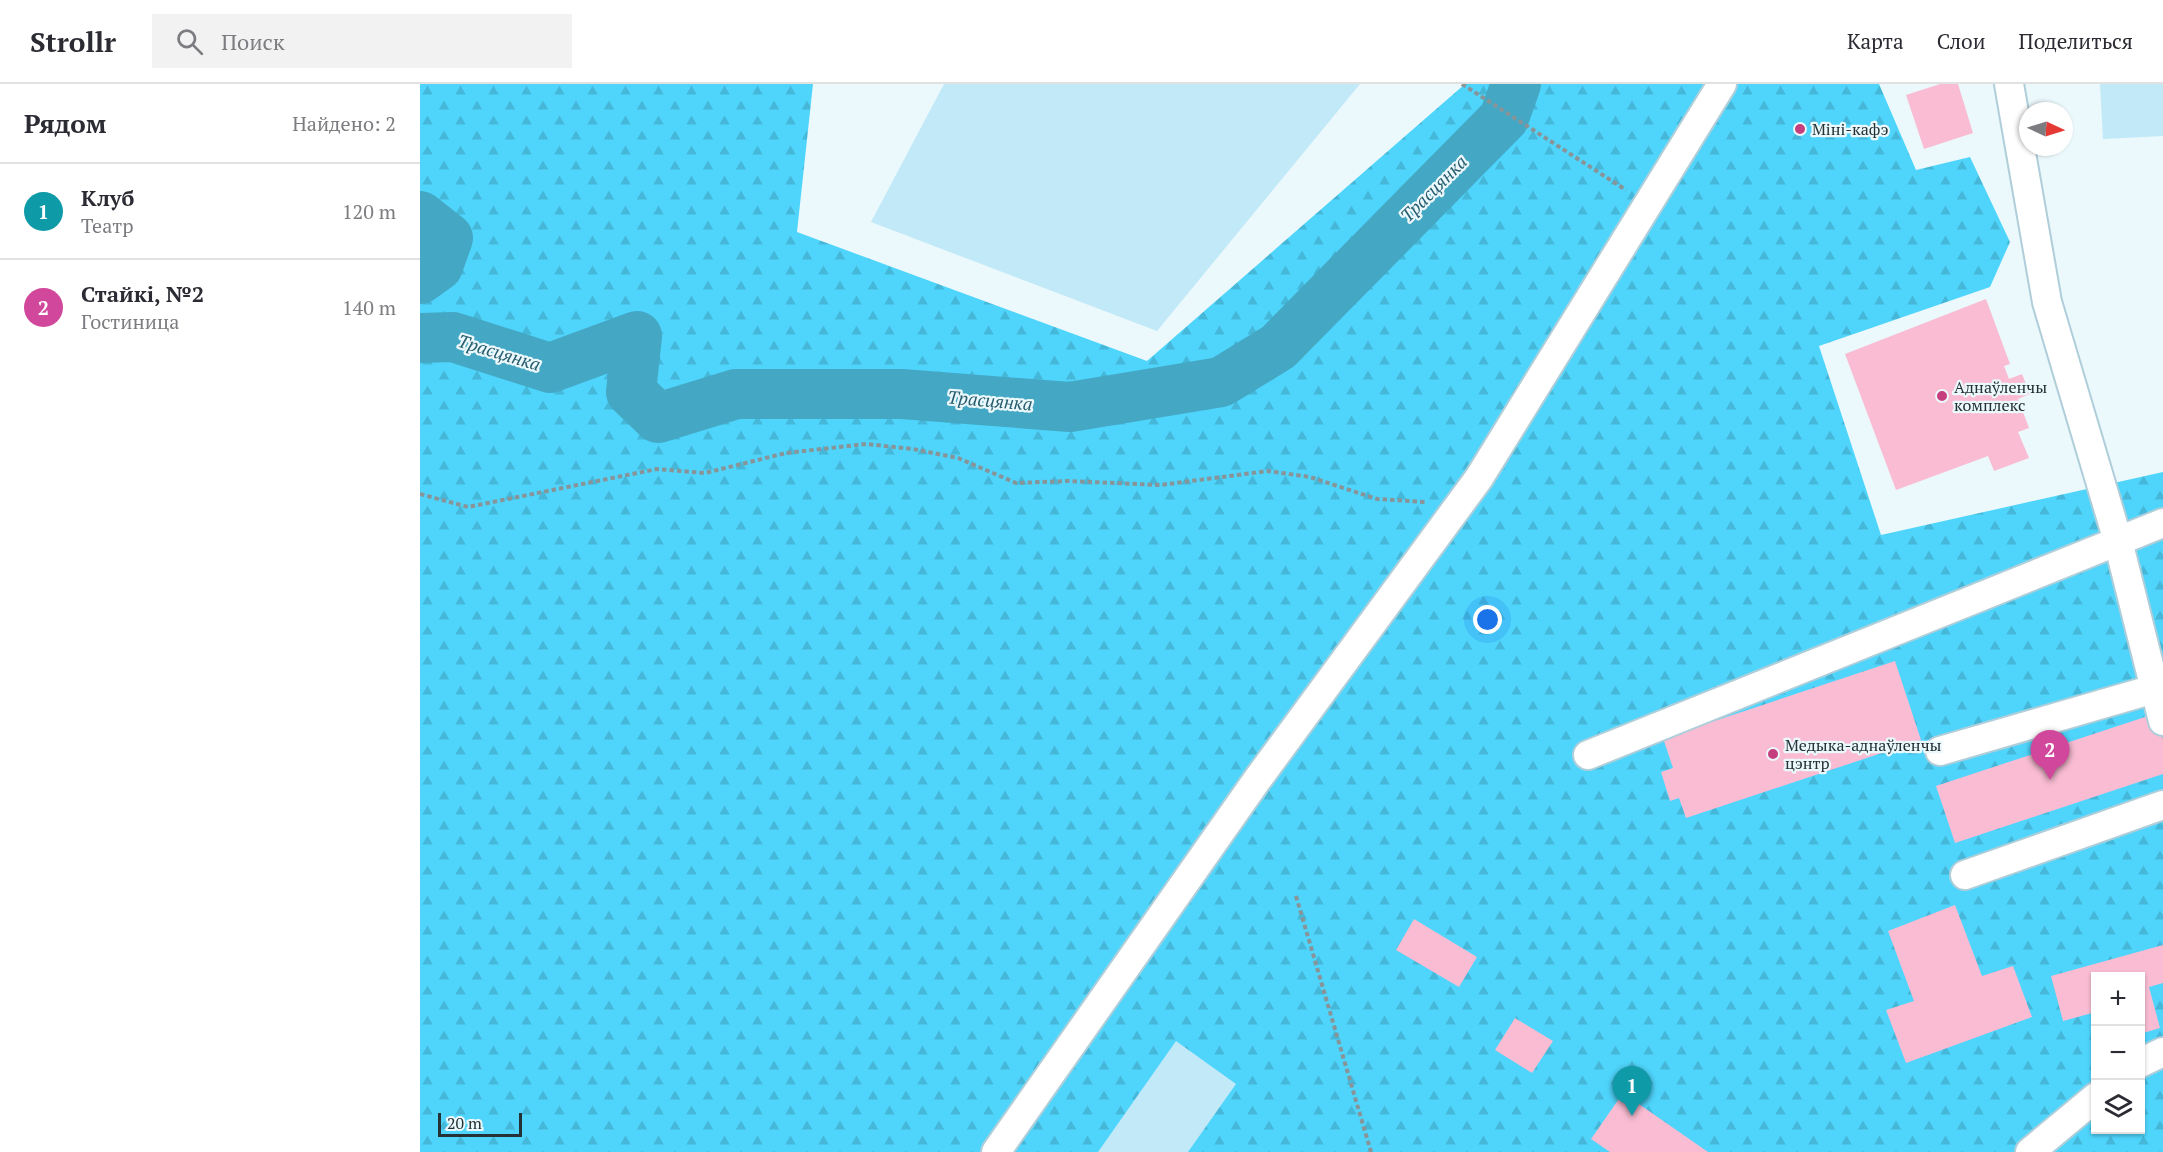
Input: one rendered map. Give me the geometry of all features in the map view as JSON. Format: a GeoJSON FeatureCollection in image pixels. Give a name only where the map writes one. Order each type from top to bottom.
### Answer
{"type":"FeatureCollection","features":[{"type":"Feature","properties":{"kind":"street"},"geometry":{"type":"LineString","coordinates":[[996,1152],[1257,780],[1479,478],[1722,84]]}},
{"type":"Feature","properties":{"kind":"street"},"geometry":{"type":"LineString","coordinates":[[2009,84],[2047,302],[2118,541],[2163,721]]}},
{"type":"Feature","properties":{"kind":"street"},"geometry":{"type":"LineString","coordinates":[[1588,755],[2163,523]]}},
{"type":"Feature","properties":{"kind":"street"},"geometry":{"type":"LineString","coordinates":[[1940,751],[2154,689]]}},
{"type":"Feature","properties":{"kind":"street"},"geometry":{"type":"LineString","coordinates":[[1965,875],[2163,805]]}},
{"type":"Feature","properties":{"kind":"street"},"geometry":{"type":"LineString","coordinates":[[2145,1061],[2163,1052]]}},
{"type":"Feature","properties":{"kind":"street"},"geometry":{"type":"LineString","coordinates":[[2030,1152],[2091,1101]]}},
{"type":"Feature","properties":{"kind":"path"},"geometry":{"type":"LineString","coordinates":[[1462,84],[1649,205]]}},
{"type":"Feature","properties":{"kind":"path"},"geometry":{"type":"LineString","coordinates":[[420,494],[468,507],[657,469],[705,473],[786,453],[866,444],[914,449],[958,459],[1016,483],[1068,481],[1160,485],[1268,471],[1310,477],[1377,498],[1431,502]]}},
{"type":"Feature","properties":{"kind":"path"},"geometry":{"type":"LineString","coordinates":[[1296,896],[1371,1152]]}},
{"type":"Feature","properties":{"kind":"green space"},"geometry":{"type":"Polygon","coordinates":[[[420,84],[813,84],[797,232],[1147,361],[1465,84],[1879,84],[1916,170],[1970,157],[2010,242],[1990,287],[1819,346],[1881,535],[2163,472],[2163,1152],[420,1152],[420,84]]]}},
{"type":"Feature","properties":{"kind":"shaded area"},"geometry":{"type":"Polygon","coordinates":[[[944,84],[1360,84],[1157,331],[871,222],[944,84]]]}},
{"type":"Feature","properties":{"kind":"shaded area"},"geometry":{"type":"Polygon","coordinates":[[[2100,84],[2163,84],[2163,136],[2103,139],[2100,84]]]}},
{"type":"Feature","properties":{"kind":"shaded area"},"geometry":{"type":"Polygon","coordinates":[[[1176,1041],[1236,1084],[1188,1152],[1098,1152],[1176,1041]]]}},
{"type":"Feature","properties":{"kind":"building"},"geometry":{"type":"Polygon","coordinates":[[[1940,84],[1958,84],[1973,133],[1924,149],[1906,95],[1940,84]]]}},
{"type":"Feature","properties":{"kind":"building","name":"Аднаўленчы комплекс"},"geometry":{"type":"Polygon","coordinates":[[[1986,299],[2010,364],[2004,366],[2009,379],[2022,374],[2030,394],[2018,399],[2029,428],[2018,432],[2029,458],[1994,471],[1988,456],[1896,490],[1845,354],[1986,299]]]}},
{"type":"Feature","properties":{"kind":"building","name":"Медыка-аднаўленчы цэнтр"},"geometry":{"type":"Polygon","coordinates":[[[1895,661],[1921,740],[1686,818],[1679,798],[1670,801],[1661,772],[1673,768],[1663,738],[1895,661]]]}},
{"type":"Feature","properties":{"kind":"building"},"geometry":{"type":"Polygon","coordinates":[[[2154,714],[2163,739],[2163,774],[1955,843],[1936,786],[2154,714]]]}},
{"type":"Feature","properties":{"kind":"building"},"geometry":{"type":"Polygon","coordinates":[[[1955,905],[1982,976],[2013,966],[2032,1017],[1906,1063],[1886,1010],[1914,1001],[1888,931],[1955,905]]]}},
{"type":"Feature","properties":{"kind":"building"},"geometry":{"type":"Polygon","coordinates":[[[1414,919],[1477,957],[1459,987],[1396,950],[1414,919]]]}},
{"type":"Feature","properties":{"kind":"building"},"geometry":{"type":"Polygon","coordinates":[[[2163,945],[2163,983],[2149,987],[2160,1028],[2145,1032],[2145,972],[2091,972],[2091,1013],[2063,1021],[2051,976],[2163,945]]]}},
{"type":"Feature","properties":{"kind":"building"},"geometry":{"type":"Polygon","coordinates":[[[1515,1018],[1553,1041],[1532,1073],[1495,1050],[1515,1018]]]}},
{"type":"Feature","properties":{"kind":"building"},"geometry":{"type":"Polygon","coordinates":[[[1623,1093],[1708,1152],[1610,1152],[1591,1139],[1623,1093]]]}},
{"type":"Feature","properties":{"kind":"waterway","name":"Трасцянка"},"geometry":{"type":"LineString","coordinates":[[420,338],[453,337],[550,368],[637,336],[631,392],[658,418],[736,394],[902,394],[1070,407],[1221,382],[1278,347],[1504,118],[1516,84]]}},
{"type":"Feature","properties":{"kind":"waterway","name":"Трасцянка"},"geometry":{"type":"LineString","coordinates":[[420,216],[448,238],[438,266],[420,279]]}},
{"type":"Feature","properties":{"kind":"place","name":"Міні-кафэ"},"geometry":{"type":"Point","coordinates":[1800,129]}},
{"type":"Feature","properties":{"kind":"place","name":"Аднаўленчы комплекс"},"geometry":{"type":"Point","coordinates":[1942,396]}},
{"type":"Feature","properties":{"kind":"place","name":"Медыка-аднаўленчы цэнтр"},"geometry":{"type":"Point","coordinates":[1773,754]}},
{"type":"Feature","properties":{"kind":"place","name":"Стайкі, №2"},"geometry":{"type":"Point","coordinates":[2050,780]}},
{"type":"Feature","properties":{"kind":"place","name":"Клуб"},"geometry":{"type":"Point","coordinates":[1632,1116]}}]}
